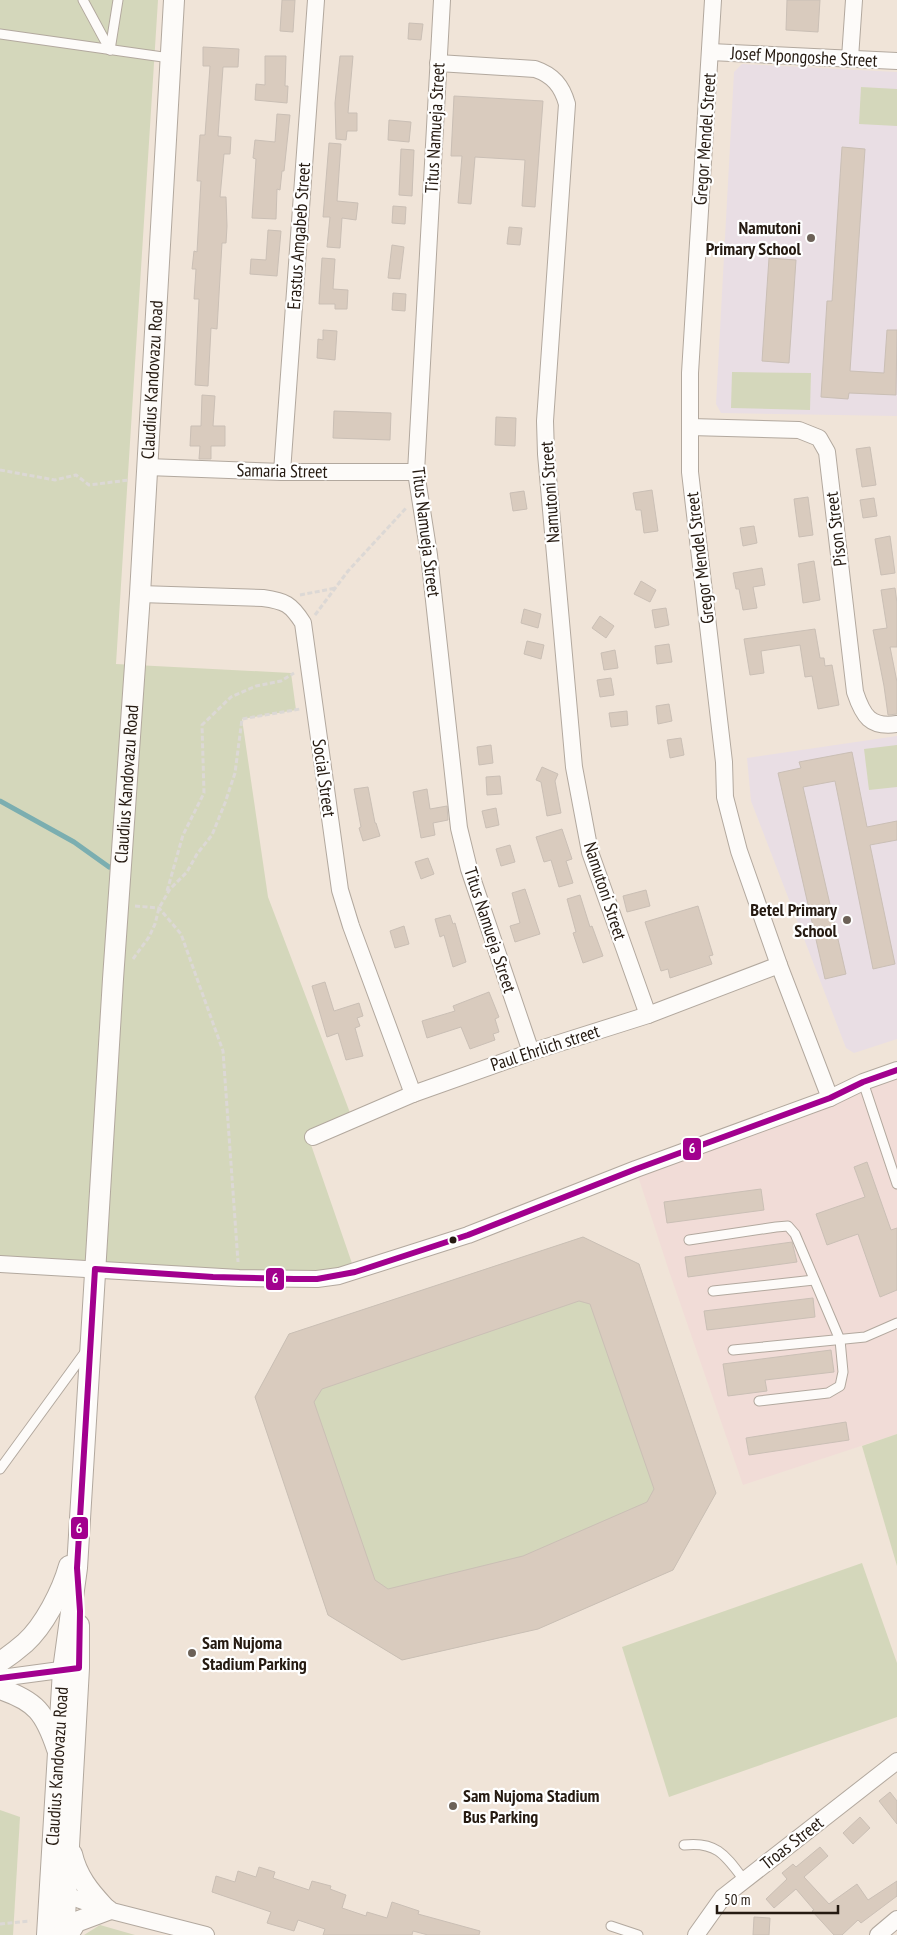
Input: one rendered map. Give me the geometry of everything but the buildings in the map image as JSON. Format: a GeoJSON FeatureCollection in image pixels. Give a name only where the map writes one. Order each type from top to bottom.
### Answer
{"type":"FeatureCollection","features":[{"type":"Feature","properties":{"kind":"street","name":"Claudius Kandovazu Road"},"geometry":{"type":"LineString","coordinates":[[66,1935],[58,1892],[59,1755],[80,1611],[77,1568],[118,905],[140,594],[174,0]]}},
{"type":"Feature","properties":{"kind":"street","name":"Erastus Amgabeb Street"},"geometry":{"type":"LineString","coordinates":[[282,472],[316,0]]}},
{"type":"Feature","properties":{"kind":"street","name":"Titus Namueja Street"},"geometry":{"type":"LineString","coordinates":[[442,0],[416,472],[431,570],[459,828],[469,869],[531,1052]]}},
{"type":"Feature","properties":{"kind":"street","name":"Gregor Mendel Street"},"geometry":{"type":"LineString","coordinates":[[713,0],[691,364],[690,472],[692,500],[724,762],[725,797],[739,851],[779,965],[830,1098]]}},
{"type":"Feature","properties":{"kind":"street"},"geometry":{"type":"LineString","coordinates":[[850,58],[854,0]]}},
{"type":"Feature","properties":{"kind":"street","name":"Josef Mpongoshe Street"},"geometry":{"type":"LineString","coordinates":[[710,52],[897,61]]}},
{"type":"Feature","properties":{"kind":"street","name":"Namutoni Street"},"geometry":{"type":"LineString","coordinates":[[438,63],[535,69],[546,73],[555,80],[563,92],[566,104],[545,420],[546,454],[574,767],[590,852],[648,1015]]}},
{"type":"Feature","properties":{"kind":"street","name":"Pison Street"},"geometry":{"type":"LineString","coordinates":[[690,427],[799,430],[819,438],[824,444],[827,452],[855,692],[860,706],[867,717],[875,724],[886,726],[897,724]]}},
{"type":"Feature","properties":{"kind":"street","name":"Samaria Street"},"geometry":{"type":"LineString","coordinates":[[147,472],[416,472]]}},
{"type":"Feature","properties":{"kind":"street"},"geometry":{"type":"LineString","coordinates":[[140,594],[278,600]]}},
{"type":"Feature","properties":{"kind":"street","name":"Social Street"},"geometry":{"type":"LineString","coordinates":[[278,600],[293,608],[303,622],[340,890],[351,926],[413,1094]]}},
{"type":"Feature","properties":{"kind":"street","name":"Paul Ehrlich street"},"geometry":{"type":"LineString","coordinates":[[313,1137],[413,1094],[531,1052],[648,1015],[779,965]]}},
{"type":"Feature","properties":{"kind":"street"},"geometry":{"type":"LineString","coordinates":[[0,1264],[240,1278],[317,1279],[355,1272],[468,1235],[636,1169],[830,1098],[863,1082],[897,1070]]}},
{"type":"Feature","properties":{"kind":"street"},"geometry":{"type":"LineString","coordinates":[[0,1662],[26,1642],[57,1597],[67,1574],[80,1520]]}},
{"type":"Feature","properties":{"kind":"street","name":"Claudius Kandovazu Road"},"geometry":{"type":"LineString","coordinates":[[48,1927],[69,1844],[71,1669]]}},
{"type":"Feature","properties":{"kind":"street"},"geometry":{"type":"LineString","coordinates":[[0,1678],[71,1669]]}},
{"type":"Feature","properties":{"kind":"street"},"geometry":{"type":"LineString","coordinates":[[0,1689],[21,1696],[33,1704],[50,1729],[59,1755]]}},
{"type":"Feature","properties":{"kind":"street","name":"Troas Street"},"geometry":{"type":"LineString","coordinates":[[698,1933],[723,1897],[897,1761]]}},
{"type":"Feature","properties":{"kind":"street"},"geometry":{"type":"LineString","coordinates":[[69,1844],[80,1877],[91,1894],[106,1909]]}},
{"type":"Feature","properties":{"kind":"street"},"geometry":{"type":"LineString","coordinates":[[58,1892],[106,1909],[206,1935]]}},
{"type":"Feature","properties":{"kind":"street"},"geometry":{"type":"LineString","coordinates":[[66,1935],[76,1922],[106,1909]]}},
{"type":"Feature","properties":{"kind":"street"},"geometry":{"type":"LineString","coordinates":[[878,1935],[897,1919]]}},
{"type":"Feature","properties":{"kind":"lane"},"geometry":{"type":"LineString","coordinates":[[83,0],[110,50]]}},
{"type":"Feature","properties":{"kind":"lane"},"geometry":{"type":"LineString","coordinates":[[110,50],[118,0]]}},
{"type":"Feature","properties":{"kind":"lane"},"geometry":{"type":"LineString","coordinates":[[0,34],[170,58]]}},
{"type":"Feature","properties":{"kind":"lane"},"geometry":{"type":"LineString","coordinates":[[863,1082],[897,1184]]}},
{"type":"Feature","properties":{"kind":"lane"},"geometry":{"type":"LineString","coordinates":[[689,1240],[776,1226],[788,1226],[795,1234],[840,1340],[843,1372],[840,1386],[828,1393],[759,1401]]}},
{"type":"Feature","properties":{"kind":"lane"},"geometry":{"type":"LineString","coordinates":[[713,1291],[814,1280]]}},
{"type":"Feature","properties":{"kind":"lane"},"geometry":{"type":"LineString","coordinates":[[733,1350],[865,1337],[897,1323]]}},
{"type":"Feature","properties":{"kind":"lane"},"geometry":{"type":"LineString","coordinates":[[0,1469],[91,1345]]}},
{"type":"Feature","properties":{"kind":"lane"},"geometry":{"type":"LineString","coordinates":[[684,1845],[702,1844],[718,1851],[727,1858],[744,1880]]}},
{"type":"Feature","properties":{"kind":"lane"},"geometry":{"type":"LineString","coordinates":[[613,1931],[623,1935]]}},
{"type":"Feature","properties":{"kind":"lane"},"geometry":{"type":"LineString","coordinates":[[613,1931],[638,1935]]}},
{"type":"Feature","properties":{"kind":"path"},"geometry":{"type":"LineString","coordinates":[[0,470],[55,480],[76,475],[89,485],[147,472]]}},
{"type":"Feature","properties":{"kind":"path"},"geometry":{"type":"LineString","coordinates":[[304,629],[348,571],[419,494]]}},
{"type":"Feature","properties":{"kind":"path"},"geometry":{"type":"LineString","coordinates":[[278,600],[336,588]]}},
{"type":"Feature","properties":{"kind":"path"},"geometry":{"type":"LineString","coordinates":[[166,896],[184,835],[204,793],[202,725],[231,697],[256,686],[281,681],[309,662]]}},
{"type":"Feature","properties":{"kind":"path"},"geometry":{"type":"LineString","coordinates":[[132,960],[156,924],[160,908],[170,889],[187,872],[197,854],[212,835],[235,773],[242,719],[314,707]]}},
{"type":"Feature","properties":{"kind":"path"},"geometry":{"type":"LineString","coordinates":[[118,905],[160,908],[181,934],[223,1050],[240,1278]]}},
{"type":"Feature","properties":{"kind":"path"},"geometry":{"type":"LineString","coordinates":[[0,1924],[48,1927]]}},
{"type":"Feature","properties":{"kind":"shaded area","name":"Namutoni Primary School"},"geometry":{"type":"Polygon","coordinates":[[[742,64],[897,72],[897,416],[721,413],[716,404],[734,72],[742,64]]]}},
{"type":"Feature","properties":{"kind":"shaded area","name":"Betel Primary School"},"geometry":{"type":"Polygon","coordinates":[[[897,736],[897,1039],[854,1053],[846,1048],[751,801],[747,758],[897,736]]]}},
{"type":"Feature","properties":{"kind":"shaded area"},"geometry":{"type":"Polygon","coordinates":[[[897,1078],[897,1434],[743,1485],[637,1173],[897,1078]]]}},
{"type":"Feature","properties":{"kind":"green space"},"geometry":{"type":"Polygon","coordinates":[[[0,0],[158,0],[116,664],[291,673],[296,710],[242,719],[268,897],[352,1118],[308,1136],[355,1272],[317,1279],[0,1264],[0,0]]]}},
{"type":"Feature","properties":{"kind":"green space"},"geometry":{"type":"Polygon","coordinates":[[[861,87],[897,89],[897,126],[859,124],[861,87]]]}},
{"type":"Feature","properties":{"kind":"green space"},"geometry":{"type":"Polygon","coordinates":[[[732,372],[811,373],[810,410],[731,408],[732,372]]]}},
{"type":"Feature","properties":{"kind":"green space"},"geometry":{"type":"Polygon","coordinates":[[[897,745],[897,787],[869,790],[864,749],[897,745]]]}},
{"type":"Feature","properties":{"kind":"green space"},"geometry":{"type":"Polygon","coordinates":[[[583,1237],[639,1264],[716,1493],[673,1570],[538,1629],[402,1660],[328,1615],[255,1397],[289,1334],[583,1237]]]}},
{"type":"Feature","properties":{"kind":"green space"},"geometry":{"type":"Polygon","coordinates":[[[897,1434],[897,1566],[862,1446],[897,1434]]]}},
{"type":"Feature","properties":{"kind":"green space"},"geometry":{"type":"Polygon","coordinates":[[[862,1563],[897,1663],[897,1717],[669,1797],[622,1647],[862,1563]]]}},
{"type":"Feature","properties":{"kind":"green space"},"geometry":{"type":"Polygon","coordinates":[[[0,1810],[20,1817],[13,1935],[0,1935],[0,1810]]]}},
{"type":"Feature","properties":{"kind":"green space"},"geometry":{"type":"Polygon","coordinates":[[[100,1925],[135,1935],[84,1935],[100,1925]]]}},
{"type":"Feature","properties":{"kind":"waterway"},"geometry":{"type":"LineString","coordinates":[[0,801],[74,842],[109,867]]}},
{"type":"Feature","properties":{"kind":"transit line","name":"6"},"geometry":{"type":"LineString","coordinates":[[0,1678],[79,1668],[80,1611],[77,1568],[95,1269],[213,1277],[294,1279],[317,1279],[355,1272],[468,1235],[636,1169],[830,1098],[863,1082],[897,1070]]}},
{"type":"Feature","properties":{"kind":"place","name":"Namutoni Primary School"},"geometry":{"type":"Point","coordinates":[811,238]}},
{"type":"Feature","properties":{"kind":"place","name":"Betel Primary School"},"geometry":{"type":"Point","coordinates":[847,920]}},
{"type":"Feature","properties":{"kind":"place","name":"Sam Nujoma Stadium Parking"},"geometry":{"type":"Point","coordinates":[192,1653]}},
{"type":"Feature","properties":{"kind":"place","name":"Sam Nujoma Stadium Bus Parking"},"geometry":{"type":"Point","coordinates":[453,1806]}}]}
